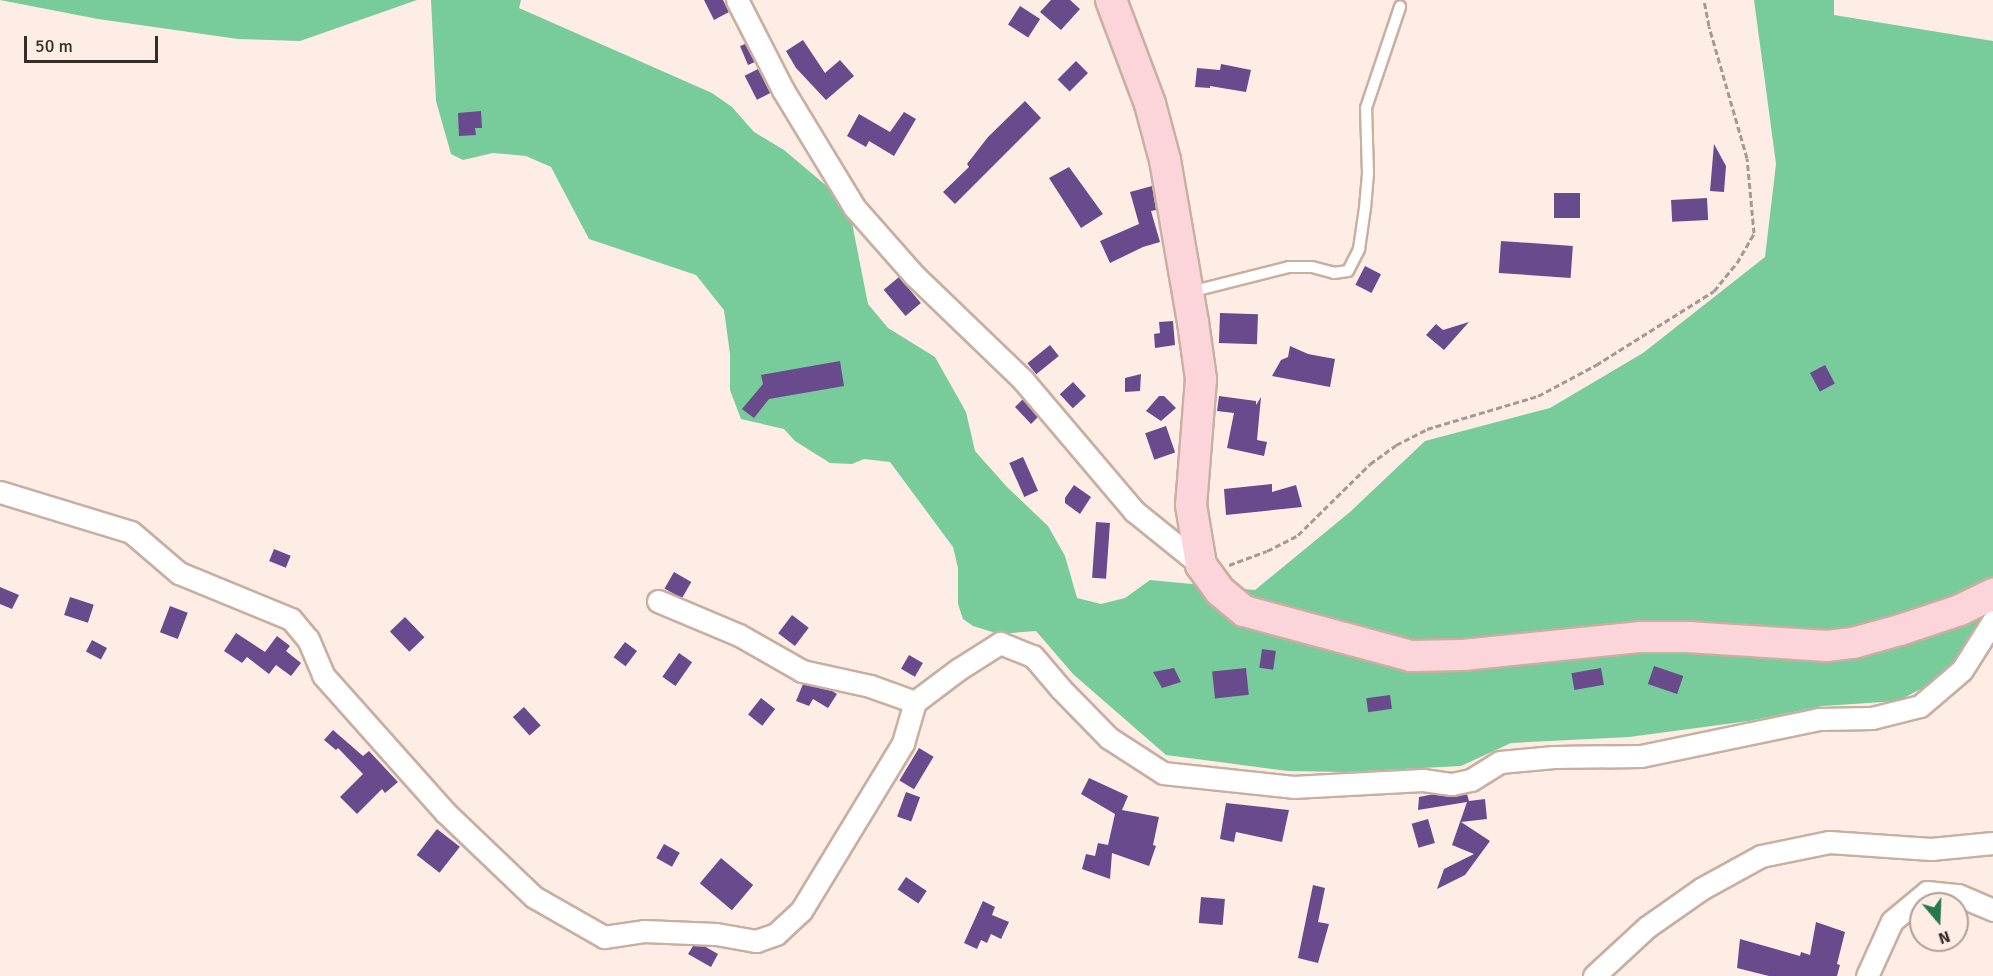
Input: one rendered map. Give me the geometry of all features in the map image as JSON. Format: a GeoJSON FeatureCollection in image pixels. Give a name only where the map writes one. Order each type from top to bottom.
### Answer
{"type":"FeatureCollection","features":[{"type":"Feature","properties":{"kind":"main road"},"geometry":{"type":"LineString","coordinates":[[1111,0],[1150,104],[1165,160],[1188,292],[1201,379],[1191,505],[1203,569],[1220,591],[1244,611],[1411,656],[1462,655],[1641,637],[1688,637],[1827,646],[1853,643],[1930,620],[1960,610],[1993,594]]}},
{"type":"Feature","properties":{"kind":"street"},"geometry":{"type":"LineString","coordinates":[[737,0],[783,90],[854,207],[914,275],[1023,380],[1134,511],[1203,569]]}},
{"type":"Feature","properties":{"kind":"street"},"geometry":{"type":"LineString","coordinates":[[0,492],[132,532],[179,573],[291,619],[308,639],[323,675],[445,812],[534,897],[604,937],[644,931],[716,934],[756,941],[776,934],[801,911],[903,743],[915,702],[959,669],[1000,643],[1034,656],[1061,689],[1109,738],[1163,772],[1293,786],[1424,780],[1452,783],[1471,780],[1500,762],[1554,757],[1641,756],[1820,719],[1872,718],[1920,706],[1962,670],[1993,621]]}},
{"type":"Feature","properties":{"kind":"street"},"geometry":{"type":"LineString","coordinates":[[658,601],[739,635],[802,671],[870,686],[915,702]]}},
{"type":"Feature","properties":{"kind":"street"},"geometry":{"type":"LineString","coordinates":[[1594,976],[1656,921],[1701,889],[1761,856],[1829,842],[1931,849],[1993,843]]}},
{"type":"Feature","properties":{"kind":"street"},"geometry":{"type":"LineString","coordinates":[[1867,976],[1892,921],[1927,892],[1958,895],[1993,910]]}},
{"type":"Feature","properties":{"kind":"lane"},"geometry":{"type":"LineString","coordinates":[[1188,292],[1289,267],[1311,267],[1334,273],[1348,271],[1359,249],[1365,208],[1368,174],[1366,108],[1400,7]]}},
{"type":"Feature","properties":{"kind":"path"},"geometry":{"type":"LineString","coordinates":[[1203,569],[1266,552],[1298,536],[1370,464],[1396,445],[1428,429],[1538,396],[1596,365],[1714,291],[1737,263],[1754,233],[1747,158],[1709,26],[1704,0]]}},
{"type":"Feature","properties":{"kind":"green space"},"geometry":{"type":"Polygon","coordinates":[[[0,0],[417,0],[300,41],[238,39],[98,19],[0,0]]]}},
{"type":"Feature","properties":{"kind":"green space"},"geometry":{"type":"Polygon","coordinates":[[[431,0],[521,0],[519,8],[712,93],[732,107],[754,132],[784,150],[829,188],[852,223],[868,304],[888,328],[935,357],[966,412],[975,451],[1007,487],[1048,526],[1065,556],[1077,598],[1101,604],[1125,598],[1150,580],[1255,590],[1350,512],[1425,441],[1550,408],[1643,353],[1765,257],[1776,164],[1754,0],[1834,0],[1834,15],[1993,41],[1993,623],[1932,683],[1898,701],[1823,706],[1749,721],[1629,737],[1511,743],[1461,766],[1345,772],[1288,771],[1166,755],[1073,674],[1036,631],[999,634],[973,626],[963,619],[958,604],[958,568],[953,547],[890,462],[864,459],[852,464],[830,463],[795,441],[784,429],[741,419],[730,390],[730,354],[724,310],[696,275],[589,239],[551,167],[526,156],[493,153],[463,160],[451,154],[436,101],[431,0]]]}},
{"type":"Feature","properties":{"kind":"building"},"geometry":{"type":"Polygon","coordinates":[[[704,0],[723,0],[729,12],[714,20],[704,0]]]}},
{"type":"Feature","properties":{"kind":"building"},"geometry":{"type":"Polygon","coordinates":[[[1051,0],[1070,0],[1080,9],[1061,30],[1040,12],[1051,0]]]}},
{"type":"Feature","properties":{"kind":"building"},"geometry":{"type":"Polygon","coordinates":[[[1020,6],[1040,19],[1028,38],[1008,24],[1020,6]]]}},
{"type":"Feature","properties":{"kind":"building"},"geometry":{"type":"Polygon","coordinates":[[[803,40],[825,73],[840,60],[854,76],[826,100],[796,68],[786,51],[803,40]]]}},
{"type":"Feature","properties":{"kind":"building"},"geometry":{"type":"Polygon","coordinates":[[[745,44],[755,62],[748,65],[740,46],[745,44]]]}},
{"type":"Feature","properties":{"kind":"building"},"geometry":{"type":"Polygon","coordinates":[[[1076,61],[1088,73],[1070,91],[1058,79],[1076,61]]]}},
{"type":"Feature","properties":{"kind":"building"},"geometry":{"type":"Polygon","coordinates":[[[1221,64],[1251,70],[1246,92],[1210,86],[1210,88],[1195,87],[1197,68],[1220,70],[1221,64]]]}},
{"type":"Feature","properties":{"kind":"building"},"geometry":{"type":"Polygon","coordinates":[[[758,69],[770,93],[757,100],[745,76],[758,69]]]}},
{"type":"Feature","properties":{"kind":"building"},"geometry":{"type":"Polygon","coordinates":[[[1025,101],[1041,118],[955,204],[943,192],[969,167],[967,164],[988,137],[1025,101]]]}},
{"type":"Feature","properties":{"kind":"building"},"geometry":{"type":"Polygon","coordinates":[[[481,111],[482,128],[475,128],[476,135],[459,136],[458,113],[481,111]]]}},
{"type":"Feature","properties":{"kind":"building"},"geometry":{"type":"Polygon","coordinates":[[[904,112],[916,119],[894,156],[869,141],[866,147],[847,136],[859,114],[890,132],[904,112]]]}},
{"type":"Feature","properties":{"kind":"building"},"geometry":{"type":"Polygon","coordinates":[[[1714,144],[1726,166],[1724,192],[1710,191],[1714,144]]]}},
{"type":"Feature","properties":{"kind":"building"},"geometry":{"type":"Polygon","coordinates":[[[1069,167],[1103,214],[1081,228],[1049,178],[1069,167]]]}},
{"type":"Feature","properties":{"kind":"building"},"geometry":{"type":"Polygon","coordinates":[[[1152,186],[1156,210],[1151,211],[1160,242],[1143,247],[1110,263],[1100,241],[1139,224],[1130,192],[1152,186]]]}},
{"type":"Feature","properties":{"kind":"building"},"geometry":{"type":"Polygon","coordinates":[[[1554,193],[1580,193],[1580,218],[1554,218],[1554,193]]]}},
{"type":"Feature","properties":{"kind":"building"},"geometry":{"type":"Polygon","coordinates":[[[1707,198],[1708,220],[1672,222],[1671,200],[1707,198]]]}},
{"type":"Feature","properties":{"kind":"building"},"geometry":{"type":"Polygon","coordinates":[[[1501,241],[1573,246],[1571,278],[1499,273],[1501,241]]]}},
{"type":"Feature","properties":{"kind":"building"},"geometry":{"type":"Polygon","coordinates":[[[1365,266],[1381,274],[1372,293],[1355,285],[1365,266]]]}},
{"type":"Feature","properties":{"kind":"building"},"geometry":{"type":"Polygon","coordinates":[[[899,277],[921,303],[906,316],[884,290],[899,277]]]}},
{"type":"Feature","properties":{"kind":"building"},"geometry":{"type":"Polygon","coordinates":[[[1220,313],[1258,314],[1257,344],[1219,343],[1220,313]]]}},
{"type":"Feature","properties":{"kind":"building"},"geometry":{"type":"Polygon","coordinates":[[[1173,321],[1175,345],[1155,348],[1154,334],[1160,333],[1159,322],[1173,321]]]}},
{"type":"Feature","properties":{"kind":"building"},"geometry":{"type":"Polygon","coordinates":[[[1469,322],[1444,350],[1426,335],[1436,324],[1443,330],[1469,322]]]}},
{"type":"Feature","properties":{"kind":"building"},"geometry":{"type":"Polygon","coordinates":[[[1050,345],[1059,356],[1036,374],[1027,363],[1050,345]]]}},
{"type":"Feature","properties":{"kind":"building"},"geometry":{"type":"Polygon","coordinates":[[[1290,346],[1308,354],[1335,359],[1330,387],[1272,376],[1281,360],[1288,357],[1290,346]]]}},
{"type":"Feature","properties":{"kind":"building"},"geometry":{"type":"Polygon","coordinates":[[[840,361],[844,386],[769,399],[754,418],[742,409],[763,384],[761,375],[840,361]]]}},
{"type":"Feature","properties":{"kind":"building"},"geometry":{"type":"Polygon","coordinates":[[[1825,365],[1835,384],[1820,392],[1810,373],[1825,365]]]}},
{"type":"Feature","properties":{"kind":"building"},"geometry":{"type":"Polygon","coordinates":[[[1141,374],[1140,391],[1125,392],[1125,378],[1141,374]]]}},
{"type":"Feature","properties":{"kind":"building"},"geometry":{"type":"Polygon","coordinates":[[[1073,382],[1086,396],[1073,408],[1060,394],[1073,382]]]}},
{"type":"Feature","properties":{"kind":"building"},"geometry":{"type":"Polygon","coordinates":[[[1159,396],[1164,396],[1176,408],[1161,421],[1146,411],[1159,396]]]}},
{"type":"Feature","properties":{"kind":"building"},"geometry":{"type":"Polygon","coordinates":[[[1219,396],[1256,401],[1256,405],[1261,397],[1257,440],[1267,442],[1264,456],[1227,448],[1234,413],[1217,411],[1219,396]]]}},
{"type":"Feature","properties":{"kind":"building"},"geometry":{"type":"Polygon","coordinates":[[[1023,399],[1038,417],[1031,424],[1015,407],[1023,399]]]}},
{"type":"Feature","properties":{"kind":"building"},"geometry":{"type":"Polygon","coordinates":[[[1166,426],[1175,452],[1154,460],[1145,433],[1166,426]]]}},
{"type":"Feature","properties":{"kind":"building"},"geometry":{"type":"Polygon","coordinates":[[[1023,457],[1038,491],[1024,497],[1009,463],[1023,457]]]}},
{"type":"Feature","properties":{"kind":"building"},"geometry":{"type":"Polygon","coordinates":[[[1272,484],[1272,492],[1296,485],[1302,507],[1226,515],[1224,489],[1272,484]]]}},
{"type":"Feature","properties":{"kind":"building"},"geometry":{"type":"Polygon","coordinates":[[[1074,485],[1091,497],[1080,514],[1065,503],[1065,498],[1074,485]]]}},
{"type":"Feature","properties":{"kind":"building"},"geometry":{"type":"Polygon","coordinates":[[[1096,522],[1110,523],[1106,579],[1092,578],[1096,522]]]}},
{"type":"Feature","properties":{"kind":"building"},"geometry":{"type":"Polygon","coordinates":[[[274,549],[291,556],[286,568],[269,561],[274,549]]]}},
{"type":"Feature","properties":{"kind":"building"},"geometry":{"type":"Polygon","coordinates":[[[674,572],[691,582],[682,598],[664,588],[674,572]]]}},
{"type":"Feature","properties":{"kind":"building"},"geometry":{"type":"Polygon","coordinates":[[[0,587],[19,595],[12,609],[0,604],[0,587]]]}},
{"type":"Feature","properties":{"kind":"building"},"geometry":{"type":"Polygon","coordinates":[[[70,597],[94,605],[88,623],[64,615],[70,597]]]}},
{"type":"Feature","properties":{"kind":"building"},"geometry":{"type":"Polygon","coordinates":[[[170,606],[188,613],[178,639],[160,632],[170,606]]]}},
{"type":"Feature","properties":{"kind":"building"},"geometry":{"type":"Polygon","coordinates":[[[792,615],[809,628],[795,646],[778,633],[792,615]]]}},
{"type":"Feature","properties":{"kind":"building"},"geometry":{"type":"Polygon","coordinates":[[[405,617],[424,637],[409,652],[390,632],[405,617]]]}},
{"type":"Feature","properties":{"kind":"building"},"geometry":{"type":"Polygon","coordinates":[[[236,633],[265,652],[277,636],[290,646],[286,651],[301,663],[291,676],[276,665],[269,674],[247,657],[242,663],[224,651],[236,633]]]}},
{"type":"Feature","properties":{"kind":"building"},"geometry":{"type":"Polygon","coordinates":[[[92,640],[107,648],[101,659],[86,651],[92,640]]]}},
{"type":"Feature","properties":{"kind":"building"},"geometry":{"type":"Polygon","coordinates":[[[625,642],[637,651],[626,666],[614,657],[625,642]]]}},
{"type":"Feature","properties":{"kind":"building"},"geometry":{"type":"Polygon","coordinates":[[[1262,649],[1276,651],[1273,670],[1259,668],[1262,649]]]}},
{"type":"Feature","properties":{"kind":"building"},"geometry":{"type":"Polygon","coordinates":[[[679,653],[692,662],[675,686],[662,677],[679,653]]]}},
{"type":"Feature","properties":{"kind":"building"},"geometry":{"type":"Polygon","coordinates":[[[909,655],[923,663],[915,677],[901,669],[909,655]]]}},
{"type":"Feature","properties":{"kind":"building"},"geometry":{"type":"Polygon","coordinates":[[[1654,666],[1683,676],[1677,694],[1648,684],[1654,666]]]}},
{"type":"Feature","properties":{"kind":"building"},"geometry":{"type":"Polygon","coordinates":[[[1174,668],[1181,682],[1162,688],[1153,672],[1174,668]]]}},
{"type":"Feature","properties":{"kind":"building"},"geometry":{"type":"Polygon","coordinates":[[[1246,668],[1249,695],[1215,698],[1212,672],[1246,668]]]}},
{"type":"Feature","properties":{"kind":"building"},"geometry":{"type":"Polygon","coordinates":[[[1601,668],[1604,685],[1574,690],[1571,673],[1601,668]]]}},
{"type":"Feature","properties":{"kind":"building"},"geometry":{"type":"Polygon","coordinates":[[[803,684],[837,694],[828,708],[813,699],[809,706],[796,701],[803,684]]]}},
{"type":"Feature","properties":{"kind":"building"},"geometry":{"type":"Polygon","coordinates":[[[1390,695],[1392,709],[1368,712],[1366,698],[1390,695]]]}},
{"type":"Feature","properties":{"kind":"building"},"geometry":{"type":"Polygon","coordinates":[[[761,698],[775,709],[762,726],[748,715],[761,698]]]}},
{"type":"Feature","properties":{"kind":"building"},"geometry":{"type":"Polygon","coordinates":[[[524,707],[541,726],[530,736],[513,717],[524,707]]]}},
{"type":"Feature","properties":{"kind":"building"},"geometry":{"type":"Polygon","coordinates":[[[333,730],[363,756],[369,751],[398,782],[385,793],[382,789],[357,814],[340,797],[363,774],[338,748],[336,750],[324,740],[333,730]]]}},
{"type":"Feature","properties":{"kind":"building"},"geometry":{"type":"Polygon","coordinates":[[[919,748],[934,757],[914,789],[899,781],[919,748]]]}},
{"type":"Feature","properties":{"kind":"building"},"geometry":{"type":"Polygon","coordinates":[[[1089,778],[1128,796],[1122,810],[1159,817],[1153,845],[1156,846],[1149,866],[1112,853],[1110,879],[1082,869],[1086,854],[1095,856],[1098,843],[1108,845],[1115,814],[1081,794],[1089,778]]]}},
{"type":"Feature","properties":{"kind":"building"},"geometry":{"type":"Polygon","coordinates":[[[906,792],[920,797],[911,822],[897,816],[906,792]]]}},
{"type":"Feature","properties":{"kind":"building"},"geometry":{"type":"Polygon","coordinates":[[[1434,794],[1451,797],[1467,794],[1469,801],[1485,799],[1487,819],[1461,822],[1490,841],[1465,875],[1437,889],[1444,869],[1474,854],[1452,845],[1467,802],[1418,810],[1419,797],[1434,794]]]}},
{"type":"Feature","properties":{"kind":"building"},"geometry":{"type":"Polygon","coordinates":[[[1226,803],[1289,810],[1282,842],[1236,832],[1234,842],[1220,839],[1226,803]]]}},
{"type":"Feature","properties":{"kind":"building"},"geometry":{"type":"Polygon","coordinates":[[[1428,819],[1435,843],[1419,848],[1412,824],[1428,819]]]}},
{"type":"Feature","properties":{"kind":"building"},"geometry":{"type":"Polygon","coordinates":[[[437,829],[460,847],[440,873],[417,855],[437,829]]]}},
{"type":"Feature","properties":{"kind":"building"},"geometry":{"type":"Polygon","coordinates":[[[664,844],[680,853],[672,867],[656,858],[664,844]]]}},
{"type":"Feature","properties":{"kind":"building"},"geometry":{"type":"Polygon","coordinates":[[[721,858],[753,885],[732,910],[700,883],[721,858]]]}},
{"type":"Feature","properties":{"kind":"building"},"geometry":{"type":"Polygon","coordinates":[[[906,877],[927,891],[918,903],[898,889],[906,877]]]}},
{"type":"Feature","properties":{"kind":"building"},"geometry":{"type":"Polygon","coordinates":[[[1313,885],[1325,888],[1318,922],[1329,924],[1318,963],[1298,958],[1313,885]]]}},
{"type":"Feature","properties":{"kind":"building"},"geometry":{"type":"Polygon","coordinates":[[[1201,897],[1225,899],[1223,925],[1199,923],[1201,897]]]}},
{"type":"Feature","properties":{"kind":"building"},"geometry":{"type":"Polygon","coordinates":[[[983,901],[995,907],[992,915],[1009,922],[1001,939],[991,934],[987,943],[981,940],[977,949],[964,943],[983,901]]]}},
{"type":"Feature","properties":{"kind":"building"},"geometry":{"type":"Polygon","coordinates":[[[1816,922],[1845,932],[1837,964],[1840,965],[1837,976],[1769,976],[1737,968],[1740,939],[1800,956],[1801,952],[1810,955],[1816,922]]]}},
{"type":"Feature","properties":{"kind":"building"},"geometry":{"type":"Polygon","coordinates":[[[693,946],[704,946],[718,954],[711,967],[688,954],[693,946]]]}}]}
